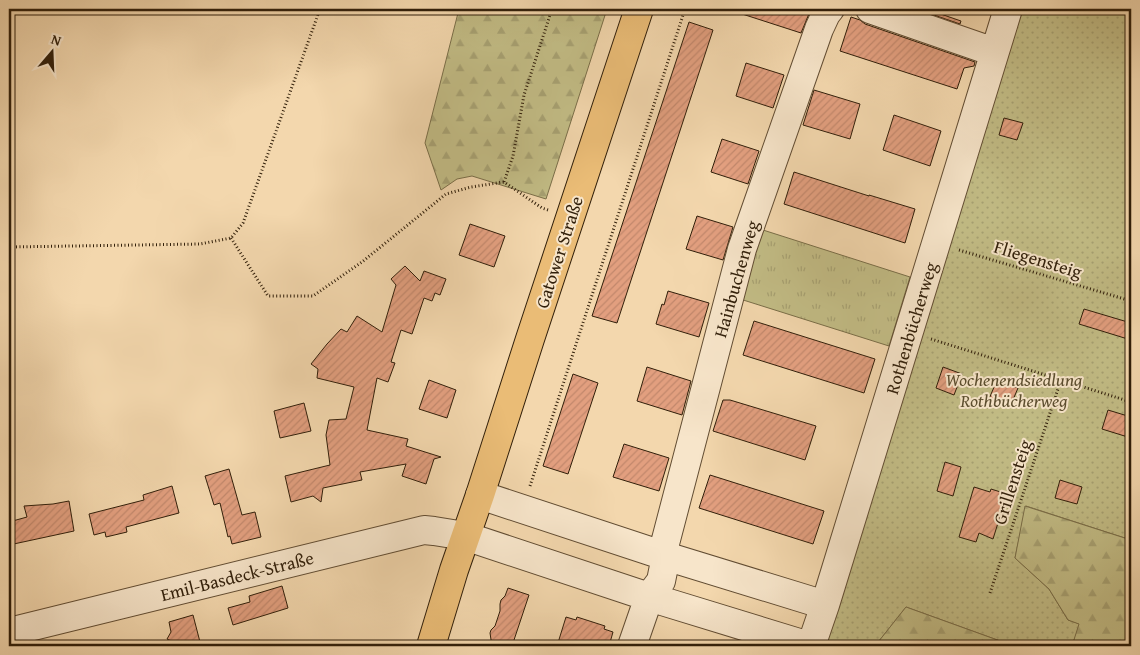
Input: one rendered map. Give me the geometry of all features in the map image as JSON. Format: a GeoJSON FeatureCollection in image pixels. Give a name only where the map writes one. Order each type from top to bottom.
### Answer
{"type":"FeatureCollection","features":[{"type":"Feature","properties":{"kind":"main road","name":"Gatower Straße"},"geometry":{"type":"LineString","coordinates":[[431,646],[465,536],[639,9]]}},
{"type":"Feature","properties":{"kind":"street","name":"Hainbuchenweg"},"geometry":{"type":"LineString","coordinates":[[662,555],[742,249],[819,29],[830,9]]}},
{"type":"Feature","properties":{"kind":"street"},"geometry":{"type":"LineString","coordinates":[[870,9],[994,52]]}},
{"type":"Feature","properties":{"kind":"street","name":"Rothenbücherweg"},"geometry":{"type":"LineString","coordinates":[[810,646],[825,605],[910,332],[1008,9]]}},
{"type":"Feature","properties":{"kind":"street"},"geometry":{"type":"LineString","coordinates":[[480,495],[662,555],[825,605]]}},
{"type":"Feature","properties":{"kind":"street","name":"Emil-Basdeck-Straße"},"geometry":{"type":"LineString","coordinates":[[9,632],[424,530],[465,536]]}},
{"type":"Feature","properties":{"kind":"street"},"geometry":{"type":"LineString","coordinates":[[465,536],[649,597],[810,646]]}},
{"type":"Feature","properties":{"kind":"street"},"geometry":{"type":"LineString","coordinates":[[632,646],[649,597],[661,581],[664,566],[662,555]]}},
{"type":"Feature","properties":{"kind":"path"},"geometry":{"type":"LineString","coordinates":[[9,247],[200,244],[231,238],[243,223],[320,9]]}},
{"type":"Feature","properties":{"kind":"path"},"geometry":{"type":"LineString","coordinates":[[504,182],[513,156],[524,95],[552,9]]}},
{"type":"Feature","properties":{"kind":"path"},"geometry":{"type":"LineString","coordinates":[[510,504],[529,490],[685,9]]}},
{"type":"Feature","properties":{"kind":"path"},"geometry":{"type":"LineString","coordinates":[[231,238],[268,296],[313,296],[362,262],[446,194],[470,187],[504,182],[542,208],[570,218]]}},
{"type":"Feature","properties":{"kind":"path","name":"Fliegensteig"},"geometry":{"type":"LineString","coordinates":[[937,243],[1131,301]]}},
{"type":"Feature","properties":{"kind":"path"},"geometry":{"type":"LineString","coordinates":[[910,332],[1131,402]]}},
{"type":"Feature","properties":{"kind":"path","name":"Grillensteig"},"geometry":{"type":"LineString","coordinates":[[990,594],[1061,380]]}},
{"type":"Feature","properties":{"kind":"green space"},"geometry":{"type":"Polygon","coordinates":[[[459,9],[607,9],[546,199],[472,176],[457,179],[441,190],[425,143],[459,9]]]}},
{"type":"Feature","properties":{"kind":"green space","name":"Wochenendsiedlung Rothbücherweg"},"geometry":{"type":"Polygon","coordinates":[[[1010,9],[1131,9],[1131,540],[1026,506],[1015,558],[1049,589],[1068,620],[1080,624],[1072,646],[1014,646],[906,607],[875,646],[811,646],[1010,9]]]}},
{"type":"Feature","properties":{"kind":"green space"},"geometry":{"type":"Polygon","coordinates":[[[763,230],[910,277],[889,346],[740,299],[763,230]]]}},
{"type":"Feature","properties":{"kind":"green space"},"geometry":{"type":"Polygon","coordinates":[[[1025,506],[1131,540],[1131,646],[1072,646],[1079,624],[1068,620],[1049,589],[1015,558],[1025,506]]]}},
{"type":"Feature","properties":{"kind":"green space"},"geometry":{"type":"Polygon","coordinates":[[[906,607],[1014,646],[875,646],[906,607]]]}},
{"type":"Feature","properties":{"kind":"building"},"geometry":{"type":"Polygon","coordinates":[[[737,9],[811,9],[801,33],[736,12],[737,9]]]}},
{"type":"Feature","properties":{"kind":"building"},"geometry":{"type":"Polygon","coordinates":[[[932,11],[961,21],[960,24],[931,14],[932,11]]]}},
{"type":"Feature","properties":{"kind":"building"},"geometry":{"type":"Polygon","coordinates":[[[851,17],[865,24],[975,62],[974,66],[964,68],[957,89],[840,51],[851,17]]]}},
{"type":"Feature","properties":{"kind":"building"},"geometry":{"type":"Polygon","coordinates":[[[689,22],[713,30],[617,323],[592,316],[689,22]]]}},
{"type":"Feature","properties":{"kind":"building"},"geometry":{"type":"Polygon","coordinates":[[[746,63],[784,75],[773,108],[736,96],[746,63]]]}},
{"type":"Feature","properties":{"kind":"building"},"geometry":{"type":"Polygon","coordinates":[[[814,90],[860,104],[850,139],[803,125],[814,90]]]}},
{"type":"Feature","properties":{"kind":"building"},"geometry":{"type":"Polygon","coordinates":[[[894,115],[941,131],[930,166],[883,150],[894,115]]]}},
{"type":"Feature","properties":{"kind":"building"},"geometry":{"type":"Polygon","coordinates":[[[1004,118],[1023,123],[1017,140],[999,135],[1004,118]]]}},
{"type":"Feature","properties":{"kind":"building"},"geometry":{"type":"Polygon","coordinates":[[[722,139],[759,151],[748,184],[711,172],[722,139]]]}},
{"type":"Feature","properties":{"kind":"building"},"geometry":{"type":"Polygon","coordinates":[[[794,172],[915,209],[905,243],[784,204],[794,172]]]}},
{"type":"Feature","properties":{"kind":"building"},"geometry":{"type":"Polygon","coordinates":[[[697,216],[733,227],[723,260],[686,249],[697,216]]]}},
{"type":"Feature","properties":{"kind":"building"},"geometry":{"type":"Polygon","coordinates":[[[470,224],[505,236],[494,267],[459,255],[470,224]]]}},
{"type":"Feature","properties":{"kind":"building"},"geometry":{"type":"Polygon","coordinates":[[[405,266],[420,281],[424,271],[446,279],[440,295],[435,293],[432,301],[424,298],[412,334],[401,330],[391,362],[395,363],[388,382],[377,378],[367,430],[408,439],[406,446],[441,457],[434,459],[426,484],[402,476],[406,464],[360,472],[362,480],[323,488],[321,502],[313,496],[291,502],[285,476],[330,465],[326,435],[329,420],[346,419],[354,387],[317,378],[318,369],[311,364],[341,329],[347,332],[357,316],[382,332],[396,285],[391,279],[405,266]]]}},
{"type":"Feature","properties":{"kind":"building"},"geometry":{"type":"Polygon","coordinates":[[[668,291],[709,303],[699,337],[656,324],[668,291]]]}},
{"type":"Feature","properties":{"kind":"building"},"geometry":{"type":"Polygon","coordinates":[[[1084,309],[1131,323],[1131,340],[1079,324],[1084,309]]]}},
{"type":"Feature","properties":{"kind":"building"},"geometry":{"type":"Polygon","coordinates":[[[754,321],[875,359],[864,393],[743,355],[754,321]]]}},
{"type":"Feature","properties":{"kind":"building"},"geometry":{"type":"Polygon","coordinates":[[[647,367],[691,381],[682,415],[637,401],[647,367]]]}},
{"type":"Feature","properties":{"kind":"building"},"geometry":{"type":"Polygon","coordinates":[[[943,367],[962,374],[954,395],[936,388],[943,367]]]}},
{"type":"Feature","properties":{"kind":"building"},"geometry":{"type":"Polygon","coordinates":[[[573,374],[598,383],[568,474],[543,466],[573,374]]]}},
{"type":"Feature","properties":{"kind":"building"},"geometry":{"type":"Polygon","coordinates":[[[429,380],[456,390],[447,418],[419,409],[429,380]]]}},
{"type":"Feature","properties":{"kind":"building"},"geometry":{"type":"Polygon","coordinates":[[[997,380],[1018,388],[1010,407],[989,399],[997,380]]]}},
{"type":"Feature","properties":{"kind":"building"},"geometry":{"type":"Polygon","coordinates":[[[723,400],[730,400],[816,426],[805,460],[713,431],[723,400]]]}},
{"type":"Feature","properties":{"kind":"building"},"geometry":{"type":"Polygon","coordinates":[[[304,403],[311,431],[280,438],[274,411],[304,403]]]}},
{"type":"Feature","properties":{"kind":"building"},"geometry":{"type":"Polygon","coordinates":[[[1108,410],[1131,417],[1131,438],[1102,429],[1108,410]]]}},
{"type":"Feature","properties":{"kind":"building"},"geometry":{"type":"Polygon","coordinates":[[[624,444],[669,458],[659,491],[613,477],[624,444]]]}},
{"type":"Feature","properties":{"kind":"building"},"geometry":{"type":"Polygon","coordinates":[[[945,462],[961,467],[953,496],[937,491],[945,462]]]}},
{"type":"Feature","properties":{"kind":"building"},"geometry":{"type":"Polygon","coordinates":[[[229,469],[242,515],[255,512],[261,537],[232,544],[230,536],[228,537],[220,503],[214,505],[205,476],[229,469]]]}},
{"type":"Feature","properties":{"kind":"building"},"geometry":{"type":"Polygon","coordinates":[[[710,475],[824,511],[813,544],[699,508],[710,475]]]}},
{"type":"Feature","properties":{"kind":"building"},"geometry":{"type":"Polygon","coordinates":[[[1060,480],[1082,487],[1077,504],[1055,498],[1060,480]]]}},
{"type":"Feature","properties":{"kind":"building"},"geometry":{"type":"Polygon","coordinates":[[[172,486],[179,513],[126,527],[127,532],[106,537],[105,532],[94,535],[89,514],[144,500],[143,495],[172,486]]]}},
{"type":"Feature","properties":{"kind":"building"},"geometry":{"type":"Polygon","coordinates":[[[974,487],[990,492],[991,489],[1007,494],[993,539],[979,533],[976,542],[959,537],[974,487]]]}},
{"type":"Feature","properties":{"kind":"building"},"geometry":{"type":"Polygon","coordinates":[[[69,501],[74,531],[9,545],[9,522],[27,517],[24,506],[69,501]]]}},
{"type":"Feature","properties":{"kind":"building"},"geometry":{"type":"Polygon","coordinates":[[[282,586],[288,608],[233,625],[228,608],[250,602],[249,596],[282,586]]]}},
{"type":"Feature","properties":{"kind":"building"},"geometry":{"type":"Polygon","coordinates":[[[508,588],[529,595],[512,646],[492,646],[490,633],[495,626],[500,611],[501,600],[508,588]]]}},
{"type":"Feature","properties":{"kind":"building"},"geometry":{"type":"Polygon","coordinates":[[[193,615],[200,642],[182,646],[167,639],[171,632],[169,622],[193,615]]]}},
{"type":"Feature","properties":{"kind":"building"},"geometry":{"type":"Polygon","coordinates":[[[566,617],[576,620],[577,617],[605,626],[604,629],[613,632],[609,646],[557,646],[566,617]]]}}]}
